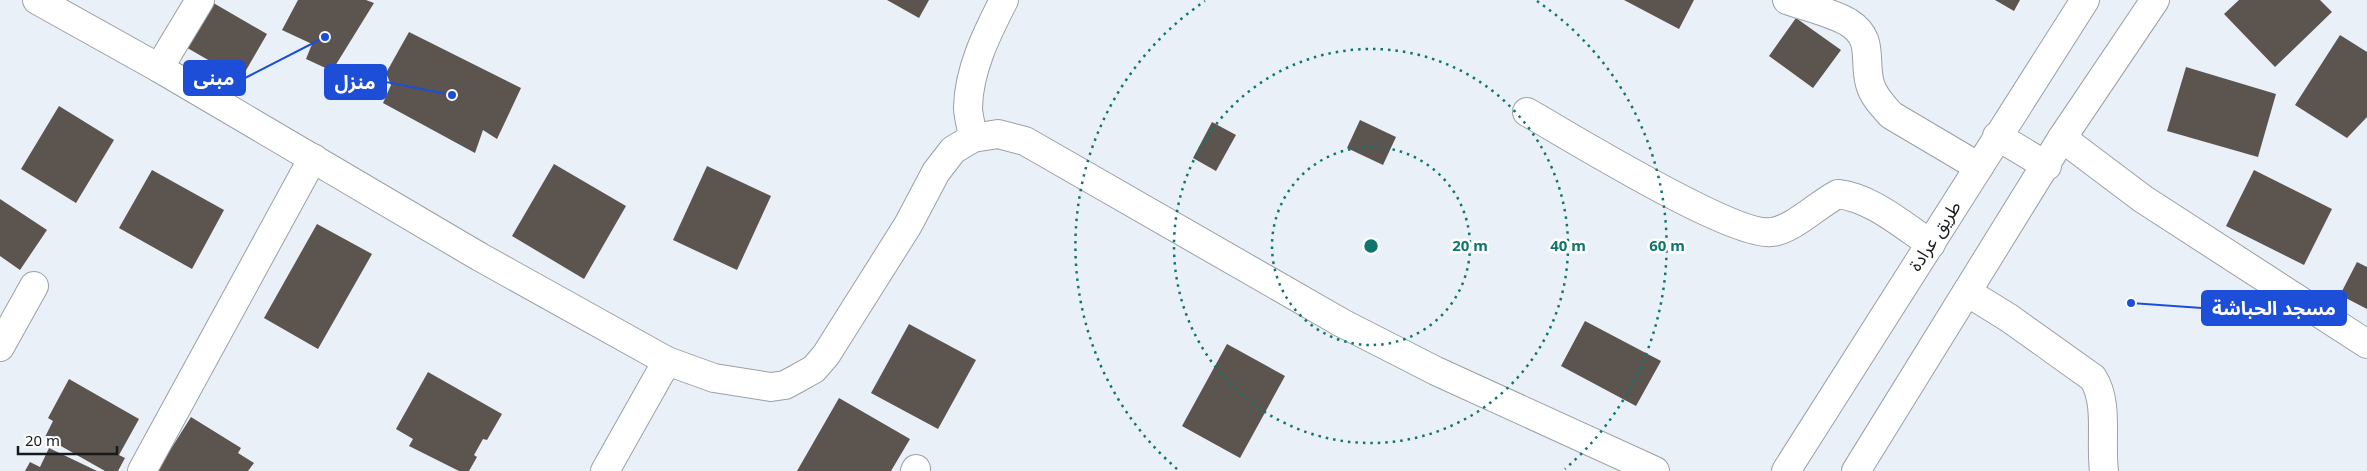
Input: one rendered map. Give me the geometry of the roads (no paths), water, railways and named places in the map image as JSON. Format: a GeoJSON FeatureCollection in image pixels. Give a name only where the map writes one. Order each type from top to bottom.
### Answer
{"type":"FeatureCollection","features":[{"type":"Feature","properties":{"kind":"main road"},"geometry":{"type":"LineString","coordinates":[[37,0],[158,68],[480,257],[668,361],[714,378],[771,387],[785,385],[814,369],[850,320],[908,225],[943,161],[953,150],[973,138],[998,134],[1025,141],[1342,323],[1436,371],[1655,471]]}},
{"type":"Feature","properties":{"kind":"main road"},"geometry":{"type":"LineString","coordinates":[[158,68],[200,0]]}},
{"type":"Feature","properties":{"kind":"main road"},"geometry":{"type":"LineString","coordinates":[[973,138],[968,107],[975,64],[989,28],[1004,0]]}},
{"type":"Feature","properties":{"kind":"main road"},"geometry":{"type":"LineString","coordinates":[[1787,0],[1837,17],[1858,30],[1867,43],[1870,84],[1880,103],[1891,115],[1979,167]]}},
{"type":"Feature","properties":{"kind":"main road","name":"طريق عرادة"},"geometry":{"type":"LineString","coordinates":[[1786,471],[2085,0]]}},
{"type":"Feature","properties":{"kind":"main road"},"geometry":{"type":"LineString","coordinates":[[1856,471],[2047,166],[2062,138],[2155,0]]}},
{"type":"Feature","properties":{"kind":"main road"},"geometry":{"type":"LineString","coordinates":[[1527,112],[1704,211],[1752,230],[1772,232],[1790,225],[1838,194],[1852,196],[1866,202],[1931,244]]}},
{"type":"Feature","properties":{"kind":"main road"},"geometry":{"type":"LineString","coordinates":[[1998,136],[2047,166]]}},
{"type":"Feature","properties":{"kind":"main road"},"geometry":{"type":"LineString","coordinates":[[2062,138],[2143,199],[2367,344]]}},
{"type":"Feature","properties":{"kind":"main road"},"geometry":{"type":"LineString","coordinates":[[142,471],[313,158]]}},
{"type":"Feature","properties":{"kind":"main road"},"geometry":{"type":"LineString","coordinates":[[0,347],[34,286]]}},
{"type":"Feature","properties":{"kind":"main road"},"geometry":{"type":"LineString","coordinates":[[1967,292],[2009,318],[2093,378],[2100,388],[2103,404],[2101,428],[2104,471]]}},
{"type":"Feature","properties":{"kind":"main road"},"geometry":{"type":"LineString","coordinates":[[605,471],[668,361]]}},
{"type":"Feature","properties":{"kind":"place","name":"مبنى"},"geometry":{"type":"Point","coordinates":[325,37]}},
{"type":"Feature","properties":{"kind":"place","name":"منزل"},"geometry":{"type":"Point","coordinates":[452,95]}},
{"type":"Feature","properties":{"kind":"place","name":"مسجد الحباشة"},"geometry":{"type":"Point","coordinates":[2131,303]}}]}
